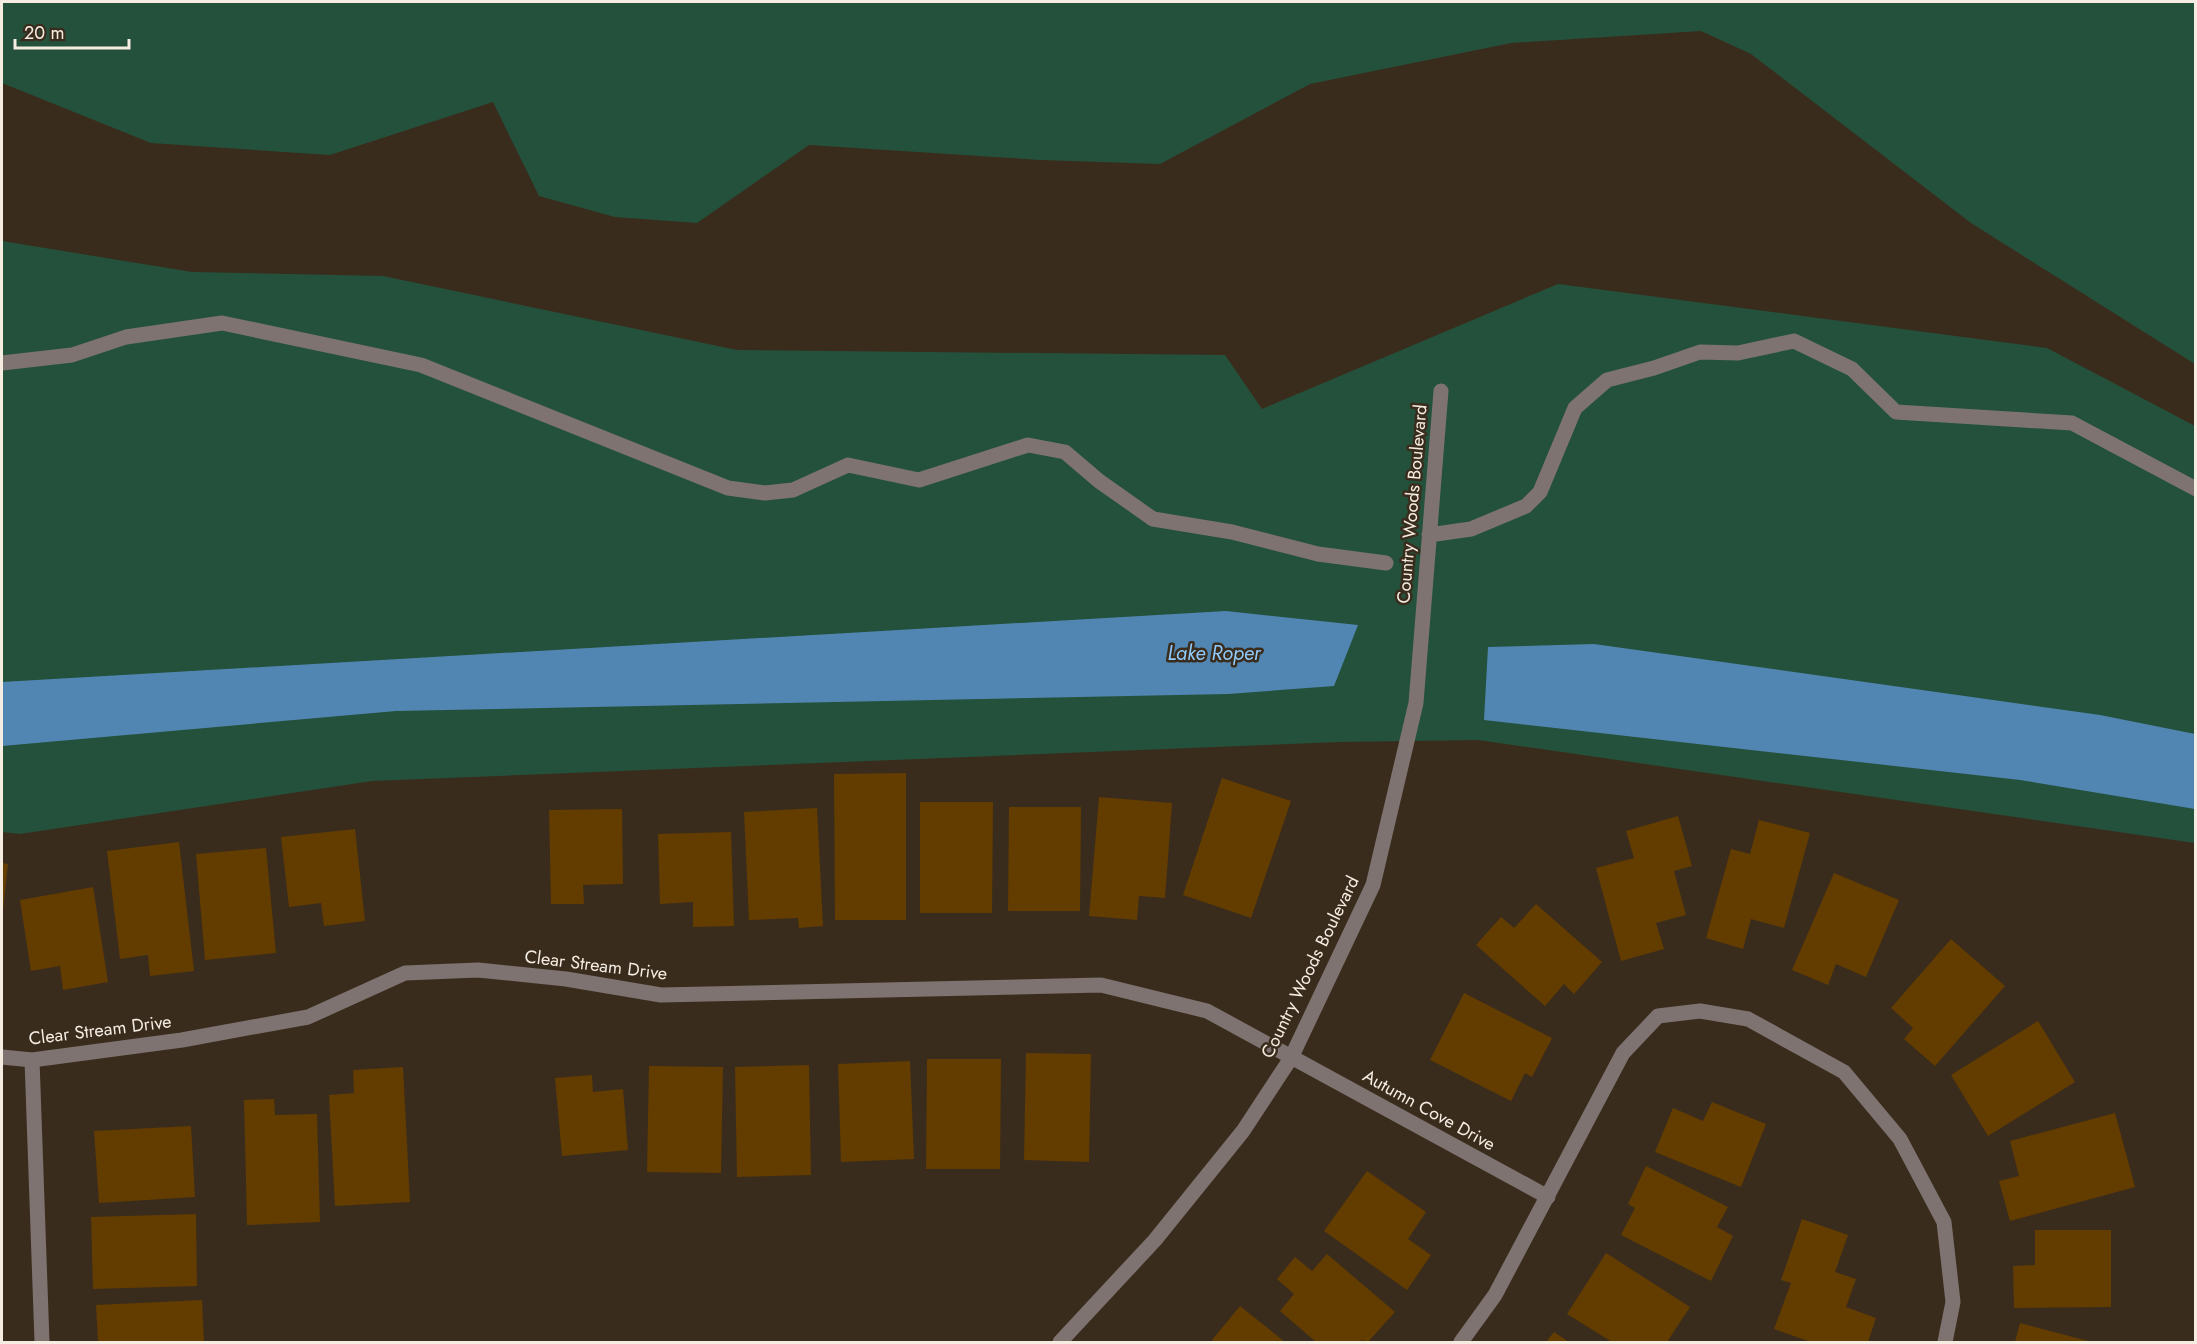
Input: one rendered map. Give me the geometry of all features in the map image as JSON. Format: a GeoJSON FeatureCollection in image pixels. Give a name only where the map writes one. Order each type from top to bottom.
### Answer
{"type":"FeatureCollection","features":[{"type":"Feature","properties":{"kind":"street"},"geometry":{"type":"LineString","coordinates":[[2,363],[72,355],[126,337],[222,323],[421,365],[728,488],[765,493],[793,490],[848,465],[919,480],[1028,445],[1065,452],[1099,481],[1153,519],[1232,532],[1318,554],[1386,563]]}},
{"type":"Feature","properties":{"kind":"street"},"geometry":{"type":"LineString","coordinates":[[1429,535],[1470,529],[1526,506],[1540,492],[1575,408],[1607,380],[1654,368],[1700,352],[1738,353],[1794,341],[1852,369],[1896,412],[2072,423],[2196,489]]}},
{"type":"Feature","properties":{"kind":"street","name":"Country Woods Boulevard"},"geometry":{"type":"LineString","coordinates":[[1060,1342],[1170,1222],[1243,1131],[1291,1058],[1373,885],[1416,703],[1441,391]]}},
{"type":"Feature","properties":{"kind":"street","name":"Clear Stream Drive"},"geometry":{"type":"LineString","coordinates":[[2,1057],[32,1060],[182,1040],[308,1017],[405,973],[478,970],[566,979],[661,995],[1101,985],[1208,1011],[1291,1058]]}},
{"type":"Feature","properties":{"kind":"street"},"geometry":{"type":"LineString","coordinates":[[1461,1342],[1495,1295],[1623,1053],[1658,1016],[1700,1011],[1748,1019],[1844,1072],[1900,1139],[1944,1222],[1953,1302],[1945,1342]]}},
{"type":"Feature","properties":{"kind":"street","name":"Autumn Cove Drive"},"geometry":{"type":"LineString","coordinates":[[1291,1058],[1548,1197]]}},
{"type":"Feature","properties":{"kind":"street"},"geometry":{"type":"LineString","coordinates":[[32,1060],[42,1342]]}},
{"type":"Feature","properties":{"kind":"green space"},"geometry":{"type":"Polygon","coordinates":[[[2,2],[2195,2],[2195,364],[1971,223],[1751,54],[1701,31],[1511,43],[1310,84],[1160,164],[1041,160],[809,145],[697,223],[615,217],[539,196],[493,102],[330,155],[151,143],[2,83],[2,2]]]}},
{"type":"Feature","properties":{"kind":"green space"},"geometry":{"type":"Polygon","coordinates":[[[2,241],[192,272],[383,276],[737,350],[1225,355],[1262,409],[1558,284],[2047,348],[2195,426],[2195,843],[1478,740],[1339,742],[372,781],[20,834],[2,832],[2,241]]]}},
{"type":"Feature","properties":{"kind":"water","name":"Lake Roper"},"geometry":{"type":"Polygon","coordinates":[[[1226,611],[1358,625],[1334,686],[1228,694],[396,711],[2,746],[2,682],[1226,611]]]}},
{"type":"Feature","properties":{"kind":"water"},"geometry":{"type":"Polygon","coordinates":[[[1594,644],[2100,715],[2195,734],[2195,809],[2020,780],[1484,720],[1488,647],[1594,644]]]}},
{"type":"Feature","properties":{"kind":"building"},"geometry":{"type":"Polygon","coordinates":[[[906,773],[906,920],[835,920],[834,774],[906,773]]]}},
{"type":"Feature","properties":{"kind":"building"},"geometry":{"type":"Polygon","coordinates":[[[1222,778],[1291,801],[1251,918],[1183,895],[1222,778]]]}},
{"type":"Feature","properties":{"kind":"building"},"geometry":{"type":"Polygon","coordinates":[[[1099,797],[1172,803],[1165,898],[1139,896],[1137,920],[1089,916],[1099,797]]]}},
{"type":"Feature","properties":{"kind":"building"},"geometry":{"type":"Polygon","coordinates":[[[920,802],[993,802],[992,913],[920,913],[920,802]]]}},
{"type":"Feature","properties":{"kind":"building"},"geometry":{"type":"Polygon","coordinates":[[[1009,807],[1081,807],[1080,911],[1008,911],[1009,807]]]}},
{"type":"Feature","properties":{"kind":"building"},"geometry":{"type":"Polygon","coordinates":[[[817,808],[823,926],[799,928],[798,918],[749,920],[744,812],[817,808]]]}},
{"type":"Feature","properties":{"kind":"building"},"geometry":{"type":"Polygon","coordinates":[[[622,809],[623,884],[583,885],[584,904],[551,904],[549,810],[622,809]]]}},
{"type":"Feature","properties":{"kind":"building"},"geometry":{"type":"Polygon","coordinates":[[[1678,816],[1692,866],[1674,871],[1686,915],[1656,923],[1664,949],[1621,961],[1596,868],[1634,858],[1626,831],[1678,816]]]}},
{"type":"Feature","properties":{"kind":"building"},"geometry":{"type":"Polygon","coordinates":[[[1759,820],[1810,833],[1784,928],[1751,919],[1743,949],[1706,938],[1731,849],[1750,854],[1759,820]]]}},
{"type":"Feature","properties":{"kind":"building"},"geometry":{"type":"Polygon","coordinates":[[[355,829],[365,921],[324,926],[321,903],[289,907],[281,837],[355,829]]]}},
{"type":"Feature","properties":{"kind":"building"},"geometry":{"type":"Polygon","coordinates":[[[731,832],[734,926],[693,927],[693,902],[660,904],[658,834],[731,832]]]}},
{"type":"Feature","properties":{"kind":"building"},"geometry":{"type":"Polygon","coordinates":[[[179,842],[194,971],[150,976],[148,955],[120,959],[107,851],[179,842]]]}},
{"type":"Feature","properties":{"kind":"building"},"geometry":{"type":"Polygon","coordinates":[[[266,848],[276,953],[205,960],[196,854],[266,848]]]}},
{"type":"Feature","properties":{"kind":"building"},"geometry":{"type":"Polygon","coordinates":[[[2,863],[8,864],[3,911],[2,911],[2,863]]]}},
{"type":"Feature","properties":{"kind":"building"},"geometry":{"type":"Polygon","coordinates":[[[1834,873],[1899,900],[1866,977],[1836,964],[1828,985],[1792,970],[1834,873]]]}},
{"type":"Feature","properties":{"kind":"building"},"geometry":{"type":"Polygon","coordinates":[[[93,887],[108,982],[63,990],[60,966],[31,971],[20,900],[93,887]]]}},
{"type":"Feature","properties":{"kind":"building"},"geometry":{"type":"Polygon","coordinates":[[[1536,904],[1602,962],[1574,994],[1564,984],[1545,1006],[1476,945],[1501,917],[1514,928],[1536,904]]]}},
{"type":"Feature","properties":{"kind":"building"},"geometry":{"type":"Polygon","coordinates":[[[1951,939],[2005,986],[1935,1066],[1904,1039],[1913,1028],[1891,1008],[1951,939]]]}},
{"type":"Feature","properties":{"kind":"building"},"geometry":{"type":"Polygon","coordinates":[[[1464,993],[1552,1038],[1532,1077],[1525,1073],[1511,1101],[1430,1060],[1464,993]]]}},
{"type":"Feature","properties":{"kind":"building"},"geometry":{"type":"Polygon","coordinates":[[[2038,1021],[2075,1082],[1988,1136],[1951,1075],[2038,1021]]]}},
{"type":"Feature","properties":{"kind":"building"},"geometry":{"type":"Polygon","coordinates":[[[1026,1053],[1091,1054],[1089,1162],[1024,1160],[1026,1053]]]}},
{"type":"Feature","properties":{"kind":"building"},"geometry":{"type":"Polygon","coordinates":[[[927,1059],[1001,1059],[1000,1169],[926,1169],[927,1059]]]}},
{"type":"Feature","properties":{"kind":"building"},"geometry":{"type":"Polygon","coordinates":[[[910,1061],[914,1159],[841,1162],[838,1064],[910,1061]]]}},
{"type":"Feature","properties":{"kind":"building"},"geometry":{"type":"Polygon","coordinates":[[[809,1065],[811,1175],[737,1177],[735,1067],[809,1065]]]}},
{"type":"Feature","properties":{"kind":"building"},"geometry":{"type":"Polygon","coordinates":[[[649,1066],[723,1067],[721,1173],[647,1172],[649,1066]]]}},
{"type":"Feature","properties":{"kind":"building"},"geometry":{"type":"Polygon","coordinates":[[[403,1067],[410,1202],[335,1206],[329,1095],[354,1093],[353,1070],[403,1067]]]}},
{"type":"Feature","properties":{"kind":"building"},"geometry":{"type":"Polygon","coordinates":[[[592,1075],[593,1092],[623,1089],[628,1150],[562,1156],[555,1078],[592,1075]]]}},
{"type":"Feature","properties":{"kind":"building"},"geometry":{"type":"Polygon","coordinates":[[[274,1099],[275,1115],[317,1114],[320,1222],[247,1225],[244,1100],[274,1099]]]}},
{"type":"Feature","properties":{"kind":"building"},"geometry":{"type":"Polygon","coordinates":[[[1712,1102],[1766,1124],[1741,1187],[1655,1152],[1673,1108],[1703,1121],[1712,1102]]]}},
{"type":"Feature","properties":{"kind":"building"},"geometry":{"type":"Polygon","coordinates":[[[2115,1113],[2135,1187],[2010,1221],[1999,1181],[2019,1176],[2010,1141],[2115,1113]]]}},
{"type":"Feature","properties":{"kind":"building"},"geometry":{"type":"Polygon","coordinates":[[[191,1126],[195,1197],[99,1203],[94,1131],[191,1126]]]}},
{"type":"Feature","properties":{"kind":"building"},"geometry":{"type":"Polygon","coordinates":[[[1646,1166],[1728,1207],[1717,1227],[1733,1236],[1711,1281],[1621,1235],[1635,1208],[1628,1204],[1646,1166]]]}},
{"type":"Feature","properties":{"kind":"building"},"geometry":{"type":"Polygon","coordinates":[[[1367,1171],[1426,1212],[1408,1239],[1431,1255],[1407,1290],[1324,1231],[1367,1171]]]}},
{"type":"Feature","properties":{"kind":"building"},"geometry":{"type":"Polygon","coordinates":[[[196,1214],[197,1286],[93,1289],[91,1217],[196,1214]]]}},
{"type":"Feature","properties":{"kind":"building"},"geometry":{"type":"Polygon","coordinates":[[[1802,1219],[1848,1235],[1835,1272],[1856,1279],[1846,1307],[1876,1318],[1868,1342],[1811,1342],[1774,1329],[1791,1283],[1781,1280],[1802,1219]]]}},
{"type":"Feature","properties":{"kind":"building"},"geometry":{"type":"Polygon","coordinates":[[[2035,1230],[2111,1230],[2111,1307],[2014,1308],[2013,1266],[2035,1265],[2035,1230]]]}},
{"type":"Feature","properties":{"kind":"building"},"geometry":{"type":"Polygon","coordinates":[[[1606,1253],[1690,1307],[1667,1342],[1612,1342],[1567,1314],[1606,1253]]]}},
{"type":"Feature","properties":{"kind":"building"},"geometry":{"type":"Polygon","coordinates":[[[1327,1254],[1395,1312],[1368,1342],[1362,1340],[1360,1342],[1316,1342],[1280,1311],[1294,1294],[1277,1279],[1295,1257],[1312,1271],[1327,1254]]]}},
{"type":"Feature","properties":{"kind":"building"},"geometry":{"type":"Polygon","coordinates":[[[202,1300],[204,1342],[98,1342],[96,1305],[202,1300]]]}},
{"type":"Feature","properties":{"kind":"building"},"geometry":{"type":"Polygon","coordinates":[[[1240,1306],[1285,1342],[1216,1342],[1212,1340],[1240,1306]]]}},
{"type":"Feature","properties":{"kind":"building"},"geometry":{"type":"Polygon","coordinates":[[[2020,1323],[2092,1342],[2015,1342],[2020,1323]]]}},
{"type":"Feature","properties":{"kind":"building"},"geometry":{"type":"Polygon","coordinates":[[[1554,1332],[1569,1342],[1546,1342],[1554,1332]]]}}]}
